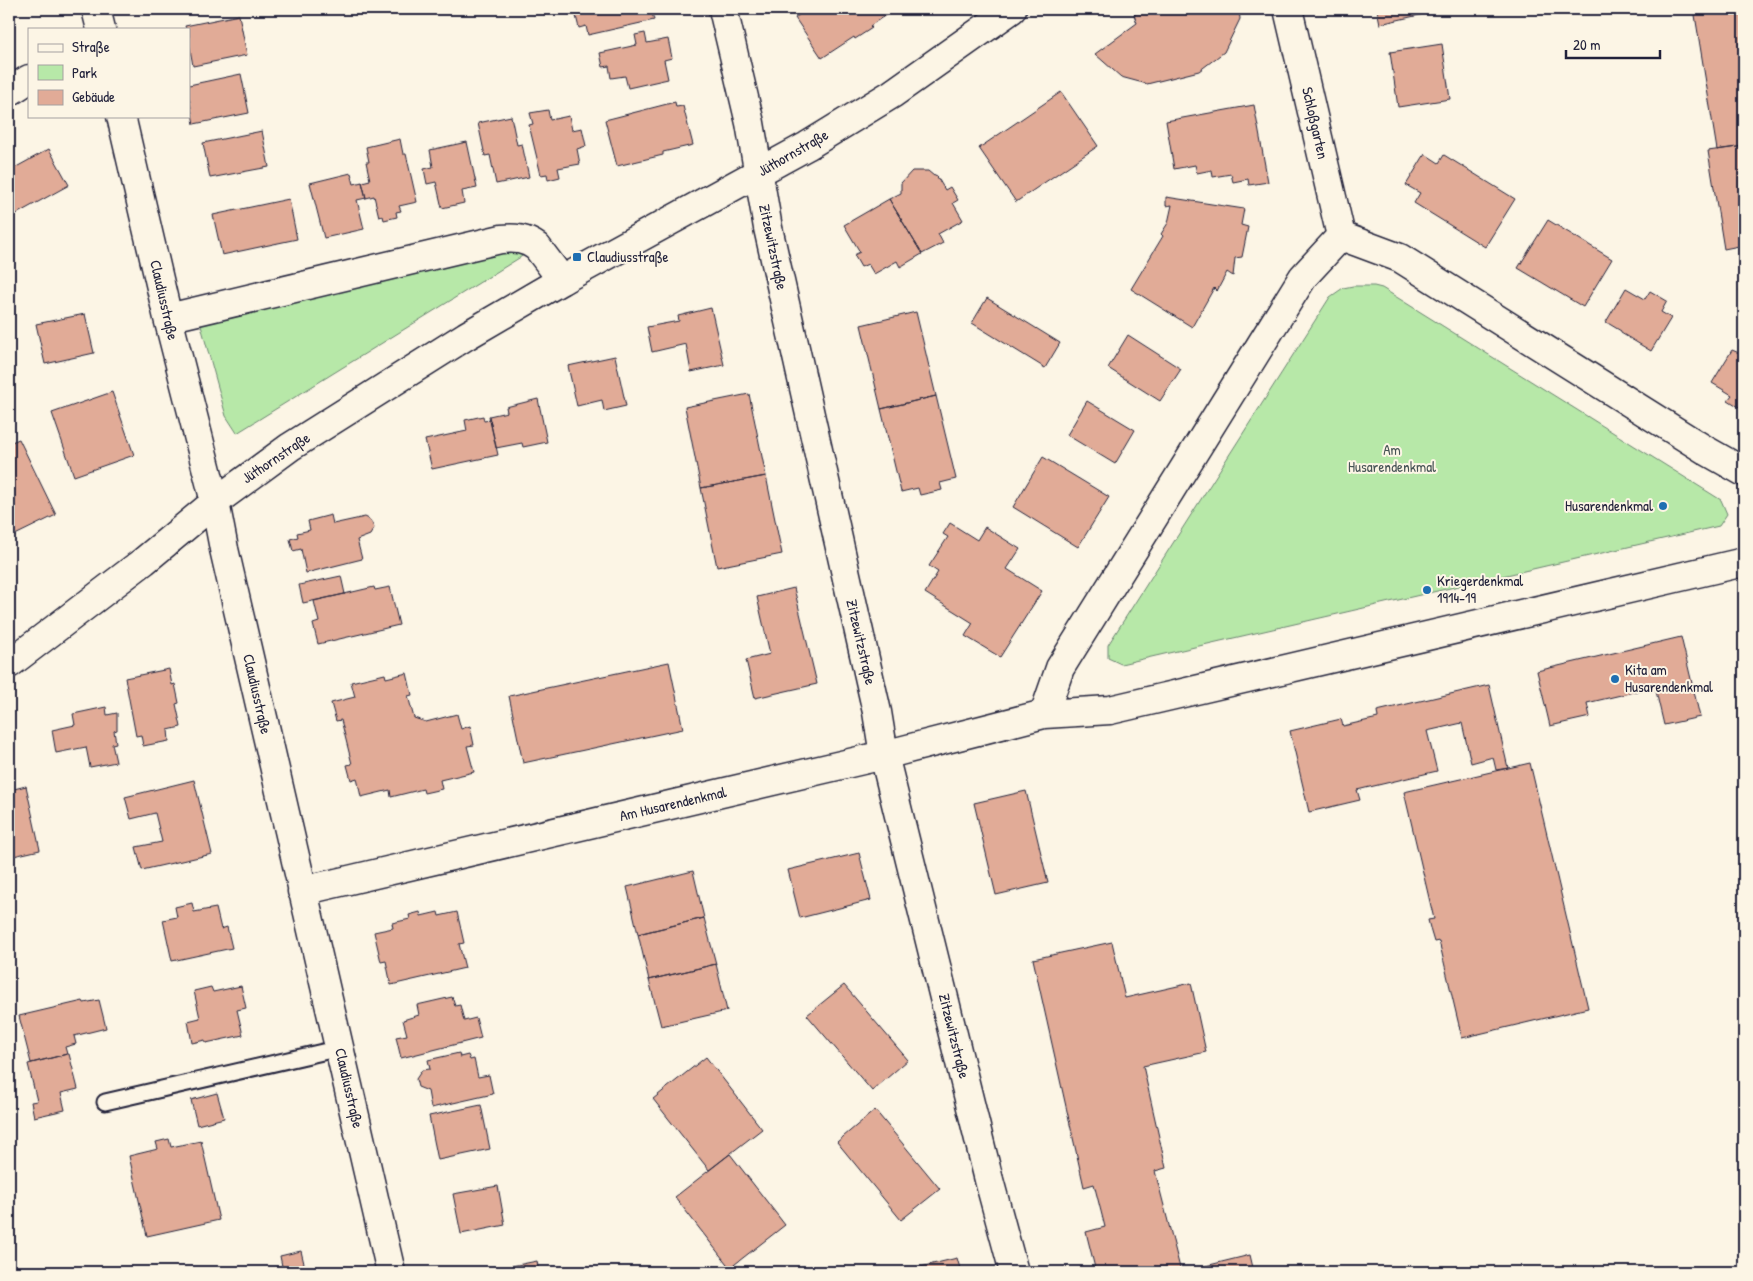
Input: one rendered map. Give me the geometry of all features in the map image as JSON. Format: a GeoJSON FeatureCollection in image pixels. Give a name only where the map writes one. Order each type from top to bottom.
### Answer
{"type":"FeatureCollection","features":[{"type":"Feature","properties":{"kind":"street"},"geometry":{"type":"LineString","coordinates":[[96,9],[101,28]]}},
{"type":"Feature","properties":{"kind":"street","name":"Zitzewitzstraße"},"geometry":{"type":"LineString","coordinates":[[723,9],[750,123],[758,174],[884,755],[987,1171],[1014,1272]]}},
{"type":"Feature","properties":{"kind":"street","name":"Jüthornstraße"},"geometry":{"type":"LineString","coordinates":[[9,664],[144,560],[215,502],[290,447],[466,336],[562,280],[807,146],[892,94],[1012,9]]}},
{"type":"Feature","properties":{"kind":"street","name":"Schloßgarten"},"geometry":{"type":"LineString","coordinates":[[1288,9],[1341,236]]}},
{"type":"Feature","properties":{"kind":"street"},"geometry":{"type":"LineString","coordinates":[[9,92],[28,81]]}},
{"type":"Feature","properties":{"kind":"street","name":"Claudiusstraße"},"geometry":{"type":"LineString","coordinates":[[121,118],[168,318],[215,502],[302,891],[391,1272]]}},
{"type":"Feature","properties":{"kind":"street"},"geometry":{"type":"LineString","coordinates":[[1044,714],[1060,668],[1303,277],[1341,236],[1400,258],[1744,472]]}},
{"type":"Feature","properties":{"kind":"street"},"geometry":{"type":"LineString","coordinates":[[168,318],[501,239],[518,238],[537,247],[562,280]]}},
{"type":"Feature","properties":{"kind":"street","name":"Am Husarendenkmal"},"geometry":{"type":"LineString","coordinates":[[302,891],[884,755],[1044,714],[1110,710],[1744,562]]}},
{"type":"Feature","properties":{"kind":"lane"},"geometry":{"type":"LineString","coordinates":[[105,1102],[340,1048]]}},
{"type":"Feature","properties":{"kind":"green space"},"geometry":{"type":"Polygon","coordinates":[[[508,249],[524,255],[237,433],[226,416],[200,322],[508,249]]]}},
{"type":"Feature","properties":{"kind":"green space","name":"Am Husarendenkmal"},"geometry":{"type":"Polygon","coordinates":[[[1353,286],[1382,288],[1721,500],[1727,514],[1719,526],[1121,664],[1108,658],[1108,645],[1330,297],[1343,288],[1353,286]]]}},
{"type":"Feature","properties":{"kind":"building"},"geometry":{"type":"Polygon","coordinates":[[[582,9],[651,9],[654,20],[588,35],[586,26],[579,28],[575,12],[582,9]]]}},
{"type":"Feature","properties":{"kind":"building"},"geometry":{"type":"Polygon","coordinates":[[[802,9],[894,9],[870,26],[872,28],[855,39],[854,37],[822,58],[795,18],[804,11],[802,9]]]}},
{"type":"Feature","properties":{"kind":"building"},"geometry":{"type":"Polygon","coordinates":[[[1142,9],[1239,9],[1240,19],[1224,52],[1199,71],[1147,84],[1121,77],[1095,54],[1137,23],[1134,15],[1142,9]]]}},
{"type":"Feature","properties":{"kind":"building"},"geometry":{"type":"Polygon","coordinates":[[[1377,9],[1440,9],[1441,10],[1380,24],[1377,9]]]}},
{"type":"Feature","properties":{"kind":"building"},"geometry":{"type":"Polygon","coordinates":[[[1694,9],[1744,9],[1744,146],[1717,150],[1694,9]]]}},
{"type":"Feature","properties":{"kind":"building"},"geometry":{"type":"Polygon","coordinates":[[[239,15],[247,55],[193,66],[190,49],[190,28],[186,28],[185,26],[239,15]]]}},
{"type":"Feature","properties":{"kind":"building"},"geometry":{"type":"Polygon","coordinates":[[[645,33],[647,43],[668,39],[672,58],[664,60],[668,79],[628,88],[625,76],[611,78],[609,66],[603,67],[600,53],[637,45],[635,35],[645,33]]]}},
{"type":"Feature","properties":{"kind":"building"},"geometry":{"type":"Polygon","coordinates":[[[1442,44],[1450,99],[1398,107],[1390,52],[1442,44]]]}},
{"type":"Feature","properties":{"kind":"building"},"geometry":{"type":"Polygon","coordinates":[[[241,74],[249,113],[194,124],[190,102],[190,85],[241,74]]]}},
{"type":"Feature","properties":{"kind":"building"},"geometry":{"type":"Polygon","coordinates":[[[1061,92],[1098,146],[1016,202],[979,148],[1061,92]]]}},
{"type":"Feature","properties":{"kind":"building"},"geometry":{"type":"Polygon","coordinates":[[[675,102],[676,107],[683,106],[693,145],[663,152],[663,155],[617,166],[605,120],[675,102]]]}},
{"type":"Feature","properties":{"kind":"building"},"geometry":{"type":"Polygon","coordinates":[[[1254,105],[1268,182],[1249,185],[1248,179],[1233,182],[1231,174],[1213,177],[1212,170],[1197,173],[1195,165],[1174,169],[1166,121],[1254,105]]]}},
{"type":"Feature","properties":{"kind":"building"},"geometry":{"type":"Polygon","coordinates":[[[548,110],[550,120],[569,116],[572,130],[582,128],[586,146],[577,149],[580,164],[558,168],[560,177],[548,180],[547,174],[541,175],[529,125],[533,124],[530,113],[548,110]]]}},
{"type":"Feature","properties":{"kind":"building"},"geometry":{"type":"Polygon","coordinates":[[[511,116],[517,145],[522,144],[529,177],[496,184],[490,155],[485,156],[478,123],[511,116]]]}},
{"type":"Feature","properties":{"kind":"building"},"geometry":{"type":"Polygon","coordinates":[[[262,131],[269,167],[210,178],[203,143],[262,131]]]}},
{"type":"Feature","properties":{"kind":"building"},"geometry":{"type":"Polygon","coordinates":[[[400,139],[403,154],[406,154],[417,202],[399,206],[401,211],[396,212],[397,217],[384,220],[383,216],[379,217],[374,196],[366,198],[362,182],[370,180],[366,162],[369,162],[366,147],[400,139]]]}},
{"type":"Feature","properties":{"kind":"building"},"geometry":{"type":"Polygon","coordinates":[[[467,142],[477,188],[462,191],[464,203],[442,208],[436,182],[427,184],[424,169],[433,167],[430,150],[467,142]]]}},
{"type":"Feature","properties":{"kind":"building"},"geometry":{"type":"Polygon","coordinates":[[[1744,146],[1744,245],[1724,249],[1708,151],[1744,146]]]}},
{"type":"Feature","properties":{"kind":"building"},"geometry":{"type":"Polygon","coordinates":[[[49,149],[69,185],[9,218],[9,171],[49,149]]]}},
{"type":"Feature","properties":{"kind":"building"},"geometry":{"type":"Polygon","coordinates":[[[1425,154],[1439,163],[1444,155],[1515,199],[1485,247],[1414,203],[1420,193],[1406,185],[1425,154]]]}},
{"type":"Feature","properties":{"kind":"building"},"geometry":{"type":"Polygon","coordinates":[[[912,171],[928,171],[934,176],[936,175],[945,190],[950,187],[958,200],[953,203],[963,220],[938,234],[943,243],[922,254],[889,199],[901,193],[901,183],[912,171]]]}},
{"type":"Feature","properties":{"kind":"building"},"geometry":{"type":"Polygon","coordinates":[[[351,173],[354,184],[362,182],[366,198],[357,200],[364,229],[324,238],[310,183],[351,173]]]}},
{"type":"Feature","properties":{"kind":"building"},"geometry":{"type":"Polygon","coordinates":[[[1166,197],[1244,209],[1241,225],[1248,227],[1242,257],[1235,258],[1233,276],[1227,272],[1217,291],[1214,288],[1192,327],[1131,289],[1163,236],[1161,234],[1168,223],[1172,205],[1166,206],[1166,197]]]}},
{"type":"Feature","properties":{"kind":"building"},"geometry":{"type":"Polygon","coordinates":[[[289,199],[297,239],[222,255],[213,215],[289,199]]]}},
{"type":"Feature","properties":{"kind":"building"},"geometry":{"type":"Polygon","coordinates":[[[889,199],[922,254],[900,267],[897,261],[874,274],[868,264],[861,267],[854,255],[860,252],[844,225],[889,199]]]}},
{"type":"Feature","properties":{"kind":"building"},"geometry":{"type":"Polygon","coordinates":[[[1548,220],[1612,259],[1583,307],[1518,268],[1548,220]]]}},
{"type":"Feature","properties":{"kind":"building"},"geometry":{"type":"Polygon","coordinates":[[[1626,288],[1645,299],[1650,291],[1667,301],[1661,312],[1671,318],[1651,351],[1606,322],[1626,288]]]}},
{"type":"Feature","properties":{"kind":"building"},"geometry":{"type":"Polygon","coordinates":[[[1744,289],[1744,334],[1740,290],[1744,289]]]}},
{"type":"Feature","properties":{"kind":"building"},"geometry":{"type":"Polygon","coordinates":[[[987,298],[1060,343],[1045,368],[972,323],[987,298]]]}},
{"type":"Feature","properties":{"kind":"building"},"geometry":{"type":"Polygon","coordinates":[[[711,308],[724,365],[691,372],[686,344],[652,352],[647,327],[679,321],[678,316],[711,308]]]}},
{"type":"Feature","properties":{"kind":"building"},"geometry":{"type":"Polygon","coordinates":[[[916,312],[936,396],[881,409],[861,325],[916,312]]]}},
{"type":"Feature","properties":{"kind":"building"},"geometry":{"type":"Polygon","coordinates":[[[85,314],[94,353],[45,364],[36,324],[85,314]]]}},
{"type":"Feature","properties":{"kind":"building"},"geometry":{"type":"Polygon","coordinates":[[[1128,335],[1181,369],[1160,401],[1108,368],[1128,335]]]}},
{"type":"Feature","properties":{"kind":"building"},"geometry":{"type":"Polygon","coordinates":[[[1732,350],[1744,355],[1744,410],[1728,400],[1732,395],[1712,383],[1732,350]]]}},
{"type":"Feature","properties":{"kind":"building"},"geometry":{"type":"Polygon","coordinates":[[[615,356],[626,406],[604,411],[602,400],[577,406],[568,366],[615,356]]]}},
{"type":"Feature","properties":{"kind":"building"},"geometry":{"type":"Polygon","coordinates":[[[112,392],[134,455],[74,476],[52,413],[112,392]]]}},
{"type":"Feature","properties":{"kind":"building"},"geometry":{"type":"Polygon","coordinates":[[[749,394],[766,476],[701,488],[685,407],[749,394]]]}},
{"type":"Feature","properties":{"kind":"building"},"geometry":{"type":"Polygon","coordinates":[[[936,396],[956,479],[940,483],[942,490],[920,495],[918,488],[901,492],[881,409],[936,396]]]}},
{"type":"Feature","properties":{"kind":"building"},"geometry":{"type":"Polygon","coordinates":[[[538,399],[547,442],[523,447],[522,443],[496,448],[489,416],[507,412],[506,407],[538,399]]]}},
{"type":"Feature","properties":{"kind":"building"},"geometry":{"type":"Polygon","coordinates":[[[1087,401],[1135,430],[1115,464],[1067,435],[1087,401]]]}},
{"type":"Feature","properties":{"kind":"building"},"geometry":{"type":"Polygon","coordinates":[[[483,416],[484,421],[490,420],[498,455],[432,469],[425,440],[467,431],[465,420],[483,416]]]}},
{"type":"Feature","properties":{"kind":"building"},"geometry":{"type":"Polygon","coordinates":[[[19,439],[56,515],[9,538],[9,443],[19,439]]]}},
{"type":"Feature","properties":{"kind":"building"},"geometry":{"type":"Polygon","coordinates":[[[1043,457],[1109,497],[1078,547],[1013,507],[1043,457]]]}},
{"type":"Feature","properties":{"kind":"building"},"geometry":{"type":"Polygon","coordinates":[[[766,476],[782,554],[717,567],[701,488],[766,476]]]}},
{"type":"Feature","properties":{"kind":"building"},"geometry":{"type":"Polygon","coordinates":[[[331,515],[333,524],[365,517],[372,523],[374,528],[370,535],[357,540],[362,559],[306,573],[301,549],[293,551],[290,539],[298,537],[297,533],[310,530],[308,521],[331,515]]]}},
{"type":"Feature","properties":{"kind":"building"},"geometry":{"type":"Polygon","coordinates":[[[950,523],[977,540],[985,527],[1020,549],[1007,569],[1042,591],[1000,657],[965,636],[973,623],[925,593],[938,572],[929,566],[948,537],[943,534],[950,523]]]}},
{"type":"Feature","properties":{"kind":"building"},"geometry":{"type":"Polygon","coordinates":[[[341,576],[345,594],[303,603],[299,585],[341,576]]]}},
{"type":"Feature","properties":{"kind":"building"},"geometry":{"type":"Polygon","coordinates":[[[374,587],[375,590],[390,587],[399,625],[318,644],[313,624],[319,622],[314,601],[374,587]]]}},
{"type":"Feature","properties":{"kind":"building"},"geometry":{"type":"Polygon","coordinates":[[[794,588],[817,684],[755,698],[746,660],[770,654],[757,597],[794,588]]]}},
{"type":"Feature","properties":{"kind":"building","name":"Kita am Husarendenkmal"},"geometry":{"type":"Polygon","coordinates":[[[1681,637],[1700,717],[1664,725],[1655,687],[1587,703],[1590,717],[1550,726],[1537,671],[1681,637]]]}},
{"type":"Feature","properties":{"kind":"building"},"geometry":{"type":"Polygon","coordinates":[[[669,662],[683,729],[523,763],[509,696],[669,662]]]}},
{"type":"Feature","properties":{"kind":"building"},"geometry":{"type":"Polygon","coordinates":[[[169,669],[172,685],[175,684],[179,703],[176,704],[181,727],[168,730],[169,741],[143,746],[141,735],[136,736],[125,678],[169,669]]]}},
{"type":"Feature","properties":{"kind":"building"},"geometry":{"type":"Polygon","coordinates":[[[407,673],[412,695],[408,696],[414,718],[426,722],[457,714],[461,729],[470,726],[474,745],[467,746],[474,772],[440,780],[442,789],[424,793],[423,789],[391,797],[390,790],[361,797],[357,778],[351,780],[347,765],[352,764],[341,720],[336,721],[331,703],[355,697],[351,682],[385,674],[386,678],[407,673]]]}},
{"type":"Feature","properties":{"kind":"building"},"geometry":{"type":"Polygon","coordinates":[[[1489,685],[1508,768],[1496,770],[1493,757],[1471,763],[1462,723],[1427,731],[1437,771],[1357,790],[1360,800],[1309,812],[1290,731],[1341,719],[1343,726],[1378,718],[1377,711],[1489,685]]]}},
{"type":"Feature","properties":{"kind":"building"},"geometry":{"type":"Polygon","coordinates":[[[106,707],[107,715],[117,713],[117,730],[114,731],[116,743],[112,744],[116,762],[90,767],[86,747],[56,753],[52,730],[75,725],[73,714],[106,707]]]}},
{"type":"Feature","properties":{"kind":"building"},"geometry":{"type":"Polygon","coordinates":[[[1530,763],[1588,1008],[1462,1038],[1439,941],[1434,942],[1428,920],[1434,919],[1404,792],[1530,763]]]}},
{"type":"Feature","properties":{"kind":"building"},"geometry":{"type":"Polygon","coordinates":[[[194,780],[212,854],[142,870],[136,847],[162,842],[155,813],[131,819],[125,797],[194,780]]]}},
{"type":"Feature","properties":{"kind":"building"},"geometry":{"type":"Polygon","coordinates":[[[9,786],[10,790],[26,786],[40,850],[9,857],[9,786]]]}},
{"type":"Feature","properties":{"kind":"building"},"geometry":{"type":"Polygon","coordinates":[[[1026,791],[1048,883],[996,895],[974,803],[1026,791]]]}},
{"type":"Feature","properties":{"kind":"building"},"geometry":{"type":"Polygon","coordinates":[[[859,853],[871,900],[800,918],[788,870],[859,853]]]}},
{"type":"Feature","properties":{"kind":"building"},"geometry":{"type":"Polygon","coordinates":[[[693,871],[704,918],[638,934],[627,887],[693,871]]]}},
{"type":"Feature","properties":{"kind":"building"},"geometry":{"type":"Polygon","coordinates":[[[192,903],[194,912],[216,908],[221,929],[227,927],[232,948],[172,961],[163,920],[177,917],[175,907],[192,903]]]}},
{"type":"Feature","properties":{"kind":"building"},"geometry":{"type":"Polygon","coordinates":[[[420,912],[421,916],[438,912],[439,916],[457,912],[464,943],[459,944],[465,968],[391,985],[386,961],[381,962],[374,932],[393,928],[392,923],[410,919],[409,915],[420,912]]]}},
{"type":"Feature","properties":{"kind":"building"},"geometry":{"type":"Polygon","coordinates":[[[704,918],[716,964],[649,980],[638,934],[704,918]]]}},
{"type":"Feature","properties":{"kind":"building"},"geometry":{"type":"Polygon","coordinates":[[[1112,942],[1125,998],[1191,983],[1206,1052],[1143,1066],[1166,1168],[1155,1171],[1181,1272],[1096,1272],[1086,1232],[1105,1227],[1094,1184],[1084,1187],[1033,959],[1112,942]]]}},
{"type":"Feature","properties":{"kind":"building"},"geometry":{"type":"Polygon","coordinates":[[[716,964],[727,1011],[661,1026],[649,980],[716,964]]]}},
{"type":"Feature","properties":{"kind":"building"},"geometry":{"type":"Polygon","coordinates":[[[844,985],[908,1060],[872,1091],[807,1015],[844,985]]]}},
{"type":"Feature","properties":{"kind":"building"},"geometry":{"type":"Polygon","coordinates":[[[241,986],[246,1008],[237,1010],[243,1035],[206,1043],[205,1040],[192,1043],[188,1021],[200,1018],[194,991],[211,987],[213,992],[241,986]]]}},
{"type":"Feature","properties":{"kind":"building"},"geometry":{"type":"Polygon","coordinates":[[[452,997],[455,1006],[460,1005],[464,1021],[476,1018],[481,1038],[401,1058],[396,1037],[407,1035],[403,1020],[419,1015],[417,1005],[452,997]]]}},
{"type":"Feature","properties":{"kind":"building"},"geometry":{"type":"Polygon","coordinates":[[[99,1000],[106,1028],[74,1036],[76,1044],[65,1047],[67,1054],[31,1063],[19,1016],[83,1001],[84,1003],[99,1000]]]}},
{"type":"Feature","properties":{"kind":"building"},"geometry":{"type":"Polygon","coordinates":[[[459,1053],[460,1057],[468,1055],[470,1060],[474,1059],[478,1077],[489,1075],[493,1094],[431,1108],[428,1091],[418,1087],[416,1079],[422,1070],[430,1069],[428,1060],[459,1053]]]}},
{"type":"Feature","properties":{"kind":"building"},"geometry":{"type":"Polygon","coordinates":[[[69,1054],[78,1089],[61,1093],[65,1110],[34,1117],[31,1102],[37,1101],[28,1064],[69,1054]]]}},
{"type":"Feature","properties":{"kind":"building"},"geometry":{"type":"Polygon","coordinates":[[[706,1057],[762,1129],[709,1170],[653,1099],[706,1057]]]}},
{"type":"Feature","properties":{"kind":"building"},"geometry":{"type":"Polygon","coordinates":[[[217,1093],[224,1118],[197,1125],[191,1100],[217,1093]]]}},
{"type":"Feature","properties":{"kind":"building"},"geometry":{"type":"Polygon","coordinates":[[[481,1105],[490,1149],[438,1160],[429,1116],[481,1105]]]}},
{"type":"Feature","properties":{"kind":"building"},"geometry":{"type":"Polygon","coordinates":[[[875,1110],[940,1189],[901,1220],[837,1142],[875,1110]]]}},
{"type":"Feature","properties":{"kind":"building"},"geometry":{"type":"Polygon","coordinates":[[[169,1139],[171,1147],[201,1141],[219,1220],[147,1236],[129,1156],[158,1149],[156,1142],[169,1139]]]}},
{"type":"Feature","properties":{"kind":"building"},"geometry":{"type":"Polygon","coordinates":[[[730,1154],[785,1225],[730,1268],[675,1197],[730,1154]]]}},
{"type":"Feature","properties":{"kind":"building"},"geometry":{"type":"Polygon","coordinates":[[[498,1186],[505,1225],[461,1234],[453,1194],[498,1186]]]}},
{"type":"Feature","properties":{"kind":"building"},"geometry":{"type":"Polygon","coordinates":[[[301,1251],[306,1272],[254,1272],[282,1266],[280,1256],[301,1251]]]}},
{"type":"Feature","properties":{"kind":"building"},"geometry":{"type":"Polygon","coordinates":[[[1250,1255],[1254,1272],[1181,1272],[1250,1255]]]}},
{"type":"Feature","properties":{"kind":"building"},"geometry":{"type":"Polygon","coordinates":[[[957,1258],[961,1272],[900,1272],[957,1258]]]}},
{"type":"Feature","properties":{"kind":"building"},"geometry":{"type":"Polygon","coordinates":[[[537,1261],[539,1272],[482,1272],[537,1261]]]}},
{"type":"Feature","properties":{"kind":"place","name":"Claudiusstraße"},"geometry":{"type":"Point","coordinates":[577,257]}},
{"type":"Feature","properties":{"kind":"place","name":"Husarendenkmal"},"geometry":{"type":"Point","coordinates":[1663,506]}},
{"type":"Feature","properties":{"kind":"place","name":"Kriegerdenkmal 1914-19"},"geometry":{"type":"Point","coordinates":[1427,590]}},
{"type":"Feature","properties":{"kind":"place","name":"Kita am Husarendenkmal"},"geometry":{"type":"Point","coordinates":[1615,679]}}]}
